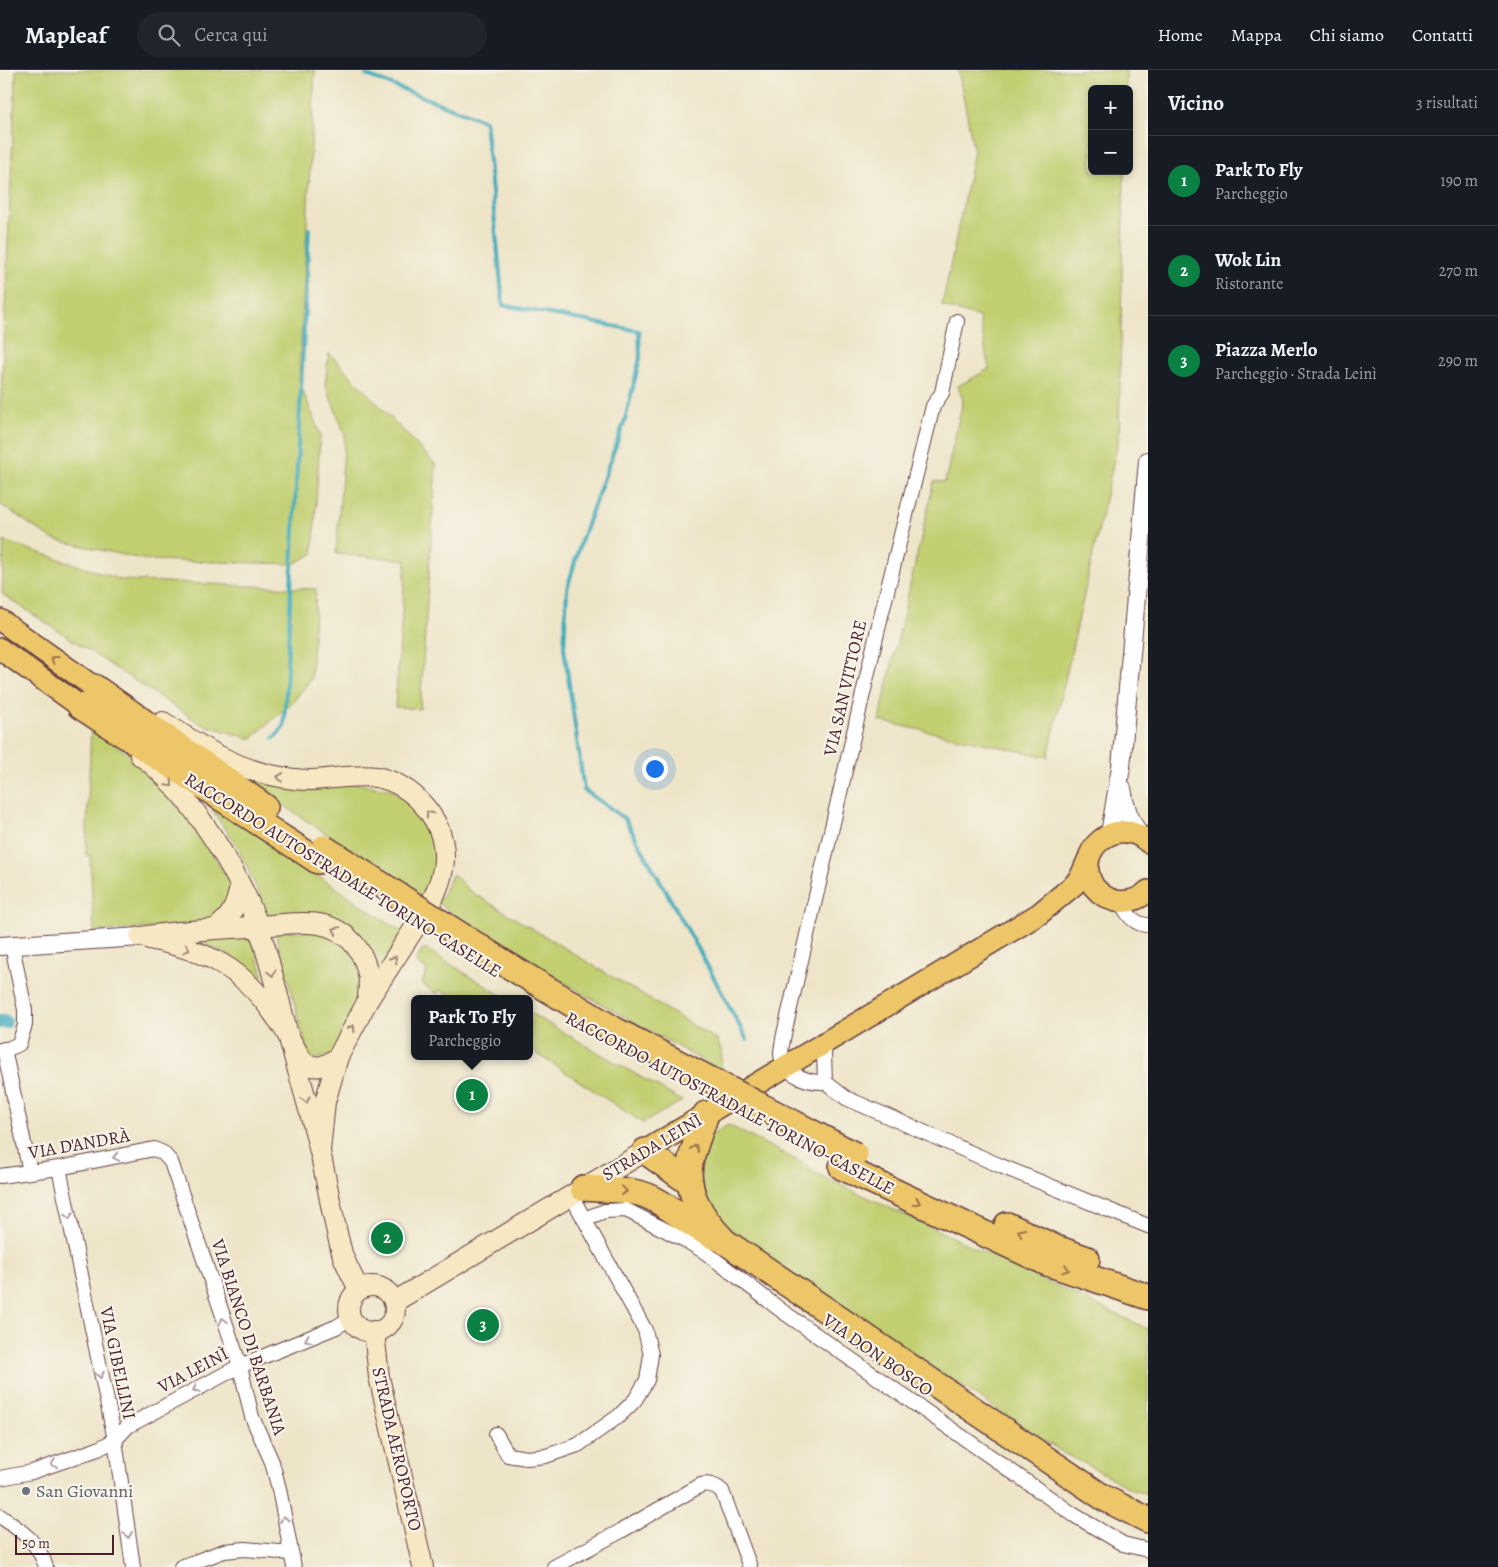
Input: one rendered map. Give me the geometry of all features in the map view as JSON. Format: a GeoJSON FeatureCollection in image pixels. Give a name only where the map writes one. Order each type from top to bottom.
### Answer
{"type":"FeatureCollection","features":[{"type":"Feature","properties":{"kind":"highway","name":"RACCORDO AUTOSTRADALE TORINO-CASELLE"},"geometry":{"type":"LineString","coordinates":[[87,697],[321,854],[609,1043],[848,1161],[1047,1263],[1148,1297]]}},
{"type":"Feature","properties":{"kind":"highway"},"geometry":{"type":"LineString","coordinates":[[706,1114],[690,1161],[690,1183],[693,1196],[701,1213],[724,1241]]}},
{"type":"Feature","properties":{"kind":"highway"},"geometry":{"type":"LineString","coordinates":[[644,1152],[690,1183]]}},
{"type":"Feature","properties":{"kind":"highway"},"geometry":{"type":"LineString","coordinates":[[644,1152],[656,1193],[662,1204]]}},
{"type":"Feature","properties":{"kind":"highway","name":"RACCORDO AUTOSTRADALE TORINO-CASELLE"},"geometry":{"type":"LineString","coordinates":[[848,1161],[1056,1248],[1148,1282]]}},
{"type":"Feature","properties":{"kind":"highway"},"geometry":{"type":"LineString","coordinates":[[577,1192],[640,1194],[662,1204],[701,1231],[724,1241],[1104,1498],[1148,1520]]}},
{"type":"Feature","properties":{"kind":"highway"},"geometry":{"type":"LineString","coordinates":[[1101,1281],[1148,1305]]}},
{"type":"Feature","properties":{"kind":"main road"},"geometry":{"type":"LineString","coordinates":[[0,620],[87,697],[111,734],[143,757],[187,802],[220,848],[258,926],[320,1151],[344,1256],[360,1290]]}},
{"type":"Feature","properties":{"kind":"main road"},"geometry":{"type":"LineString","coordinates":[[0,649],[87,697],[141,708],[224,758],[250,769],[269,775],[312,780],[358,776],[376,777],[391,781],[407,790],[420,801],[432,817],[443,843],[444,858],[440,884],[432,901],[368,1000],[338,1057],[325,1102],[320,1151]]}},
{"type":"Feature","properties":{"kind":"main road"},"geometry":{"type":"LineString","coordinates":[[1110,834],[1125,832],[1144,839]]}},
{"type":"Feature","properties":{"kind":"main road","name":"STRADA LEINÌ"},"geometry":{"type":"LineString","coordinates":[[394,1302],[1039,914],[1075,884],[1081,876],[1096,844],[1110,834]]}},
{"type":"Feature","properties":{"kind":"main road"},"geometry":{"type":"LineString","coordinates":[[1088,860],[1090,880],[1096,889],[1112,899]]}},
{"type":"Feature","properties":{"kind":"main road"},"geometry":{"type":"LineString","coordinates":[[215,929],[229,918],[237,900],[240,887]]}},
{"type":"Feature","properties":{"kind":"main road","name":"STRADA LEINÌ"},"geometry":{"type":"LineString","coordinates":[[1039,914],[1090,895],[1133,900],[1148,891]]}},
{"type":"Feature","properties":{"kind":"main road"},"geometry":{"type":"LineString","coordinates":[[140,937],[215,929],[308,923],[322,924],[335,928],[346,935],[356,945],[364,958],[369,976],[368,1000]]}},
{"type":"Feature","properties":{"kind":"main road"},"geometry":{"type":"LineString","coordinates":[[140,937],[193,950],[215,959],[236,973],[260,996],[289,1036],[304,1063],[318,1067],[327,1065],[338,1057]]}},
{"type":"Feature","properties":{"kind":"main road"},"geometry":{"type":"LineString","coordinates":[[366,1287],[380,1287],[386,1290],[394,1302],[394,1315],[391,1321],[381,1330],[374,1331],[361,1328],[351,1318],[350,1302],[354,1295],[366,1287]]}},
{"type":"Feature","properties":{"kind":"main road","name":"STRADA AEROPORTO"},"geometry":{"type":"LineString","coordinates":[[374,1331],[379,1377],[424,1567]]}},
{"type":"Feature","properties":{"kind":"street","name":"VIA SAN VITTORE"},"geometry":{"type":"LineString","coordinates":[[785,1066],[781,1055],[789,1009],[881,616],[933,406],[942,393],[957,321]]}},
{"type":"Feature","properties":{"kind":"street"},"geometry":{"type":"LineString","coordinates":[[1110,834],[1121,767],[1148,461]]}},
{"type":"Feature","properties":{"kind":"street"},"geometry":{"type":"LineString","coordinates":[[1121,767],[1124,803],[1130,819],[1144,839]]}},
{"type":"Feature","properties":{"kind":"street"},"geometry":{"type":"LineString","coordinates":[[1112,899],[1135,921],[1148,924]]}},
{"type":"Feature","properties":{"kind":"street"},"geometry":{"type":"LineString","coordinates":[[30,1172],[2,1049],[19,1044],[25,1025],[25,1010],[6,946],[140,937]]}},
{"type":"Feature","properties":{"kind":"street"},"geometry":{"type":"LineString","coordinates":[[825,1082],[824,1054],[827,1041]]}},
{"type":"Feature","properties":{"kind":"street"},"geometry":{"type":"LineString","coordinates":[[785,1066],[797,1076],[815,1083],[825,1082],[859,1105],[1148,1226]]}},
{"type":"Feature","properties":{"kind":"street","name":"VIA D'ANDRÀ"},"geometry":{"type":"LineString","coordinates":[[0,1176],[59,1168],[154,1149],[164,1153]]}},
{"type":"Feature","properties":{"kind":"street","name":"VIA BIANCO DI BARBANIA"},"geometry":{"type":"LineString","coordinates":[[164,1153],[171,1162],[240,1366],[252,1416],[272,1462],[279,1488],[292,1560]]}},
{"type":"Feature","properties":{"kind":"street","name":"VIA GIBELLINI"},"geometry":{"type":"LineString","coordinates":[[59,1168],[115,1440],[132,1567]]}},
{"type":"Feature","properties":{"kind":"street"},"geometry":{"type":"LineString","coordinates":[[496,1434],[508,1455],[527,1458],[546,1456],[578,1445],[619,1416],[635,1400],[647,1380],[651,1355],[645,1330],[584,1219],[577,1192]]}},
{"type":"Feature","properties":{"kind":"street","name":"VIA DON BOSCO"},"geometry":{"type":"LineString","coordinates":[[584,1219],[605,1211],[626,1210],[685,1240],[705,1252],[790,1317],[1074,1515],[1123,1544],[1148,1550]]}},
{"type":"Feature","properties":{"kind":"street","name":"VIA LEINÌ"},"geometry":{"type":"LineString","coordinates":[[0,1478],[32,1472],[98,1449],[115,1440],[128,1426],[240,1366],[336,1327],[351,1318]]}},
{"type":"Feature","properties":{"kind":"street"},"geometry":{"type":"LineString","coordinates":[[554,1567],[701,1485],[706,1484],[718,1487],[722,1491],[750,1567]]}},
{"type":"Feature","properties":{"kind":"street"},"geometry":{"type":"LineString","coordinates":[[0,1516],[33,1542],[42,1553],[46,1567]]}},
{"type":"Feature","properties":{"kind":"street"},"geometry":{"type":"LineString","coordinates":[[181,1567],[224,1551],[245,1549],[292,1560]]}},
{"type":"Feature","properties":{"kind":"green space"},"geometry":{"type":"Polygon","coordinates":[[[16,70],[315,70],[299,380],[320,435],[313,554],[293,564],[146,560],[52,539],[0,504],[0,420],[16,70]]]}},
{"type":"Feature","properties":{"kind":"green space"},"geometry":{"type":"Polygon","coordinates":[[[958,70],[1126,70],[1126,85],[1088,85],[1088,175],[1124,175],[1119,437],[1048,757],[879,721],[934,481],[945,482],[963,400],[958,386],[989,369],[979,317],[942,306],[974,151],[958,70]]]}},
{"type":"Feature","properties":{"kind":"green space"},"geometry":{"type":"Polygon","coordinates":[[[329,353],[436,465],[420,709],[395,707],[406,560],[336,554],[345,434],[325,384],[329,353]]]}},
{"type":"Feature","properties":{"kind":"green space"},"geometry":{"type":"Polygon","coordinates":[[[4,541],[122,580],[316,589],[311,679],[294,701],[251,739],[201,724],[2,594],[4,541]]]}},
{"type":"Feature","properties":{"kind":"green space"},"geometry":{"type":"Polygon","coordinates":[[[91,727],[138,761],[188,811],[234,890],[219,921],[94,932],[90,856],[86,855],[91,727]]]}},
{"type":"Feature","properties":{"kind":"green space"},"geometry":{"type":"Polygon","coordinates":[[[246,777],[357,784],[390,789],[410,801],[428,823],[437,849],[437,873],[426,900],[253,785],[246,777]]]}},
{"type":"Feature","properties":{"kind":"green space"},"geometry":{"type":"Polygon","coordinates":[[[203,797],[404,934],[376,978],[358,937],[270,919],[238,847],[203,797]]]}},
{"type":"Feature","properties":{"kind":"green space"},"geometry":{"type":"Polygon","coordinates":[[[453,874],[470,891],[717,1040],[722,1053],[721,1071],[589,997],[460,920],[438,903],[453,874]]]}},
{"type":"Feature","properties":{"kind":"green space"},"geometry":{"type":"Polygon","coordinates":[[[275,931],[334,932],[361,961],[362,998],[332,1055],[313,1059],[308,1054],[275,931]]]}},
{"type":"Feature","properties":{"kind":"green space"},"geometry":{"type":"Polygon","coordinates":[[[250,932],[263,975],[260,978],[223,952],[180,938],[250,932]]]}},
{"type":"Feature","properties":{"kind":"green space"},"geometry":{"type":"Polygon","coordinates":[[[424,948],[500,995],[448,995],[440,990],[437,994],[422,984],[427,970],[415,961],[424,948]]]}},
{"type":"Feature","properties":{"kind":"green space"},"geometry":{"type":"Polygon","coordinates":[[[533,1015],[682,1101],[643,1123],[533,1051],[533,1015]]]}},
{"type":"Feature","properties":{"kind":"green space"},"geometry":{"type":"Polygon","coordinates":[[[728,1125],[806,1165],[809,1170],[1148,1329],[1148,1494],[1132,1490],[1065,1454],[799,1279],[710,1216],[697,1158],[706,1138],[728,1125]]]}},
{"type":"Feature","properties":{"kind":"waterway"},"geometry":{"type":"LineString","coordinates":[[366,75],[485,121],[503,305],[639,331],[640,358],[625,420],[581,541],[567,589],[564,648],[584,790],[625,819],[747,1040]]}},
{"type":"Feature","properties":{"kind":"waterway"},"geometry":{"type":"LineString","coordinates":[[274,738],[284,727],[309,229]]}},
{"type":"Feature","properties":{"kind":"waterway"},"geometry":{"type":"LineString","coordinates":[[0,1022],[5,1022]]}},
{"type":"Feature","properties":{"kind":"place","name":"Park To Fly"},"geometry":{"type":"Point","coordinates":[472,1095]}},
{"type":"Feature","properties":{"kind":"place","name":"Wok Lin"},"geometry":{"type":"Point","coordinates":[387,1238]}},
{"type":"Feature","properties":{"kind":"place","name":"Piazza Merlo"},"geometry":{"type":"Point","coordinates":[483,1325]}},
{"type":"Feature","properties":{"kind":"place","name":"San Giovanni"},"geometry":{"type":"Point","coordinates":[26,1491]}}]}
